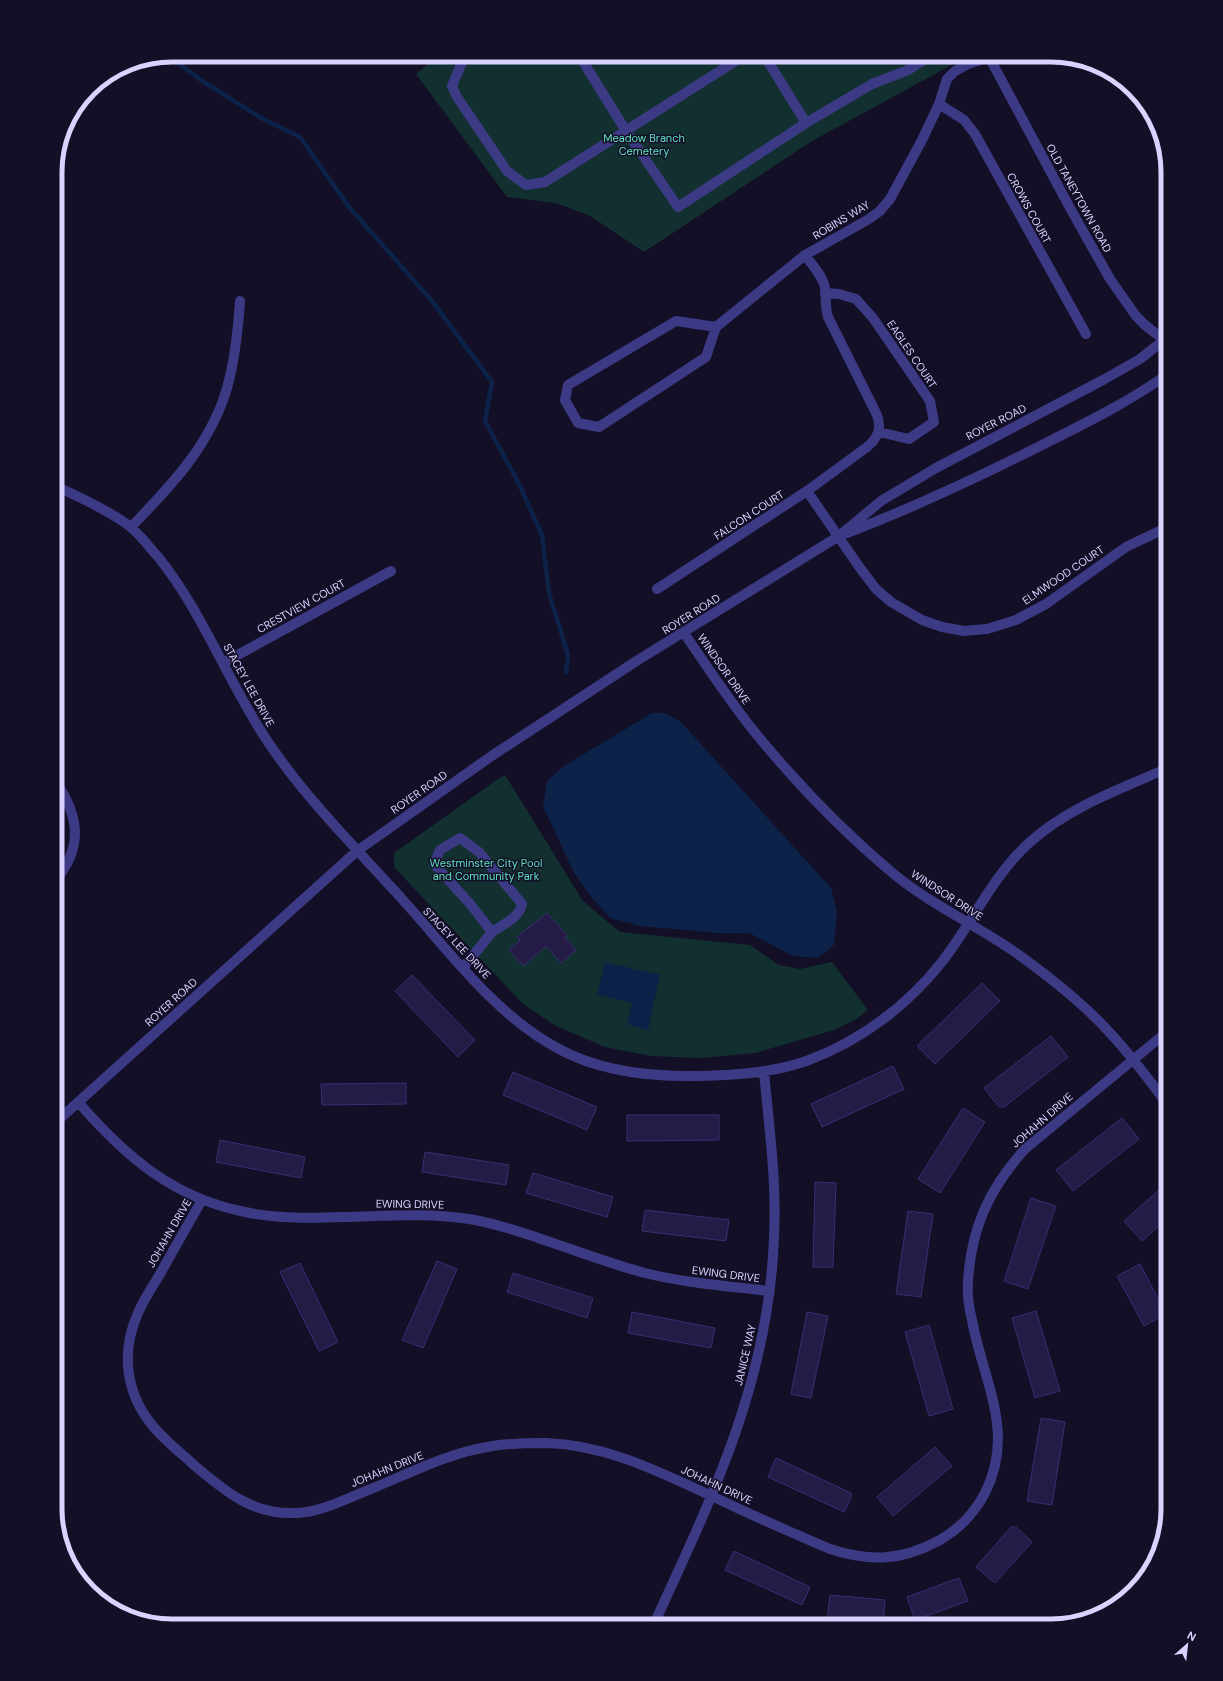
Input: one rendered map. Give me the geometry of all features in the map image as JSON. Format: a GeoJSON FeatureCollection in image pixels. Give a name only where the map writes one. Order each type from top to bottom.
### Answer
{"type":"FeatureCollection","features":[{"type":"Feature","properties":{"kind":"street"},"geometry":{"type":"LineString","coordinates":[[462,62],[452,86],[457,97],[507,171],[526,186],[545,182],[734,62]]}},
{"type":"Feature","properties":{"kind":"street"},"geometry":{"type":"LineString","coordinates":[[583,62],[626,131],[678,206],[806,123],[872,84],[908,70],[921,62]]}},
{"type":"Feature","properties":{"kind":"street"},"geometry":{"type":"LineString","coordinates":[[768,62],[806,123]]}},
{"type":"Feature","properties":{"kind":"street","name":"ROBINS WAY"},"geometry":{"type":"LineString","coordinates":[[716,327],[805,255],[869,219],[880,211],[896,188],[922,140],[940,104],[947,79],[955,71],[973,62]]}},
{"type":"Feature","properties":{"kind":"street","name":"OLD TANEYTOWN ROAD"},"geometry":{"type":"LineString","coordinates":[[992,62],[1070,208],[1110,279],[1136,316],[1145,325],[1161,336]]}},
{"type":"Feature","properties":{"kind":"street","name":"CROWS COURT"},"geometry":{"type":"LineString","coordinates":[[940,104],[964,120],[975,134],[1086,334]]}},
{"type":"Feature","properties":{"kind":"street"},"geometry":{"type":"LineString","coordinates":[[805,255],[822,279],[825,286],[825,308],[828,316],[879,421],[879,432],[868,447],[807,491],[839,536]]}},
{"type":"Feature","properties":{"kind":"street","name":"EAGLES COURT"},"geometry":{"type":"LineString","coordinates":[[825,293],[839,294],[856,298],[873,318],[930,401],[934,422],[909,439],[879,432]]}},
{"type":"Feature","properties":{"kind":"street"},"geometry":{"type":"LineString","coordinates":[[131,527],[168,489],[196,454],[219,411],[227,388],[236,348],[240,301]]}},
{"type":"Feature","properties":{"kind":"street"},"geometry":{"type":"LineString","coordinates":[[676,321],[716,327],[706,357],[599,427],[578,423],[565,400],[568,385],[676,321]]}},
{"type":"Feature","properties":{"kind":"street","name":"ROYER ROAD"},"geometry":{"type":"LineString","coordinates":[[62,1117],[357,851],[493,755],[638,660],[839,536],[881,501],[936,468],[1104,380],[1140,359],[1161,344]]}},
{"type":"Feature","properties":{"kind":"street","name":"ROYER ROAD"},"geometry":{"type":"LineString","coordinates":[[839,536],[891,516],[996,469],[1078,427],[1147,389],[1161,379]]}},
{"type":"Feature","properties":{"kind":"street","name":"STACEY LEE DRIVE"},"geometry":{"type":"LineString","coordinates":[[62,489],[82,498],[131,527],[149,546],[180,586],[223,662],[247,709],[289,772],[327,818],[463,968],[502,1008],[528,1029],[559,1049],[585,1060],[619,1070],[678,1077],[722,1076],[764,1072],[806,1061],[842,1046],[870,1029],[893,1012],[915,992],[941,963],[994,882],[1010,862],[1029,843],[1049,826],[1082,806],[1161,771]]}},
{"type":"Feature","properties":{"kind":"street","name":"FALCON COURT"},"geometry":{"type":"LineString","coordinates":[[656,589],[807,491]]}},
{"type":"Feature","properties":{"kind":"street","name":"ELMWOOD COURT"},"geometry":{"type":"LineString","coordinates":[[839,536],[876,589],[891,602],[922,620],[942,627],[964,631],[987,629],[1016,620],[1046,604],[1126,547],[1161,530]]}},
{"type":"Feature","properties":{"kind":"street","name":"CRESTVIEW COURT"},"geometry":{"type":"LineString","coordinates":[[223,662],[391,571]]}},
{"type":"Feature","properties":{"kind":"street","name":"WINDSOR DRIVE"},"geometry":{"type":"LineString","coordinates":[[684,633],[714,678],[761,741],[816,800],[860,844],[896,876],[931,901],[968,922],[1018,954],[1072,995],[1110,1033],[1161,1096]]}},
{"type":"Feature","properties":{"kind":"street"},"geometry":{"type":"LineString","coordinates":[[62,791],[73,814],[75,834],[72,854],[62,872]]}},
{"type":"Feature","properties":{"kind":"street"},"geometry":{"type":"LineString","coordinates":[[463,968],[492,932],[515,917],[521,910],[522,904],[479,852],[460,838],[440,850],[434,864],[471,905],[492,932]]}},
{"type":"Feature","properties":{"kind":"street","name":"JOHAHN DRIVE"},"geometry":{"type":"LineString","coordinates":[[202,1200],[138,1313],[129,1338],[127,1363],[130,1382],[138,1402],[151,1424],[224,1491],[245,1503],[268,1511],[296,1513],[322,1509],[442,1460],[470,1451],[491,1446],[540,1444],[575,1445],[609,1452],[650,1467],[830,1549],[851,1556],[877,1558],[902,1556],[926,1548],[946,1536],[966,1520],[979,1504],[989,1484],[996,1462],[999,1445],[998,1428],[994,1406],[975,1337],[967,1284],[970,1251],[980,1218],[994,1190],[1009,1167],[1025,1149],[1161,1038]]}},
{"type":"Feature","properties":{"kind":"street","name":"JANICE WAY"},"geometry":{"type":"LineString","coordinates":[[656,1619],[712,1496],[740,1423],[751,1387],[761,1343],[770,1291],[774,1237],[774,1173],[764,1072]]}},
{"type":"Feature","properties":{"kind":"street","name":"EWING DRIVE"},"geometry":{"type":"LineString","coordinates":[[78,1102],[120,1147],[151,1172],[171,1185],[202,1200],[246,1213],[292,1217],[417,1216],[449,1217],[474,1220],[507,1228],[643,1272],[684,1281],[770,1291]]}},
{"type":"Feature","properties":{"kind":"green space","name":"Meadow Branch Cemetery"},"geometry":{"type":"Polygon","coordinates":[[[431,62],[957,62],[812,141],[644,252],[590,216],[556,203],[507,197],[416,74],[431,62]]]}},
{"type":"Feature","properties":{"kind":"green space","name":"Westminster City Pool and Community Park"},"geometry":{"type":"Polygon","coordinates":[[[505,775],[583,901],[620,932],[750,945],[779,965],[800,969],[832,962],[868,1010],[855,1020],[834,1030],[755,1053],[701,1058],[651,1056],[605,1047],[556,1026],[523,1004],[394,867],[394,853],[505,775]]]}},
{"type":"Feature","properties":{"kind":"water"},"geometry":{"type":"Polygon","coordinates":[[[652,713],[665,713],[681,722],[831,888],[837,912],[834,945],[818,958],[793,956],[749,933],[717,933],[640,926],[610,918],[588,893],[573,871],[543,806],[547,781],[564,766],[652,713]]]}},
{"type":"Feature","properties":{"kind":"water"},"geometry":{"type":"Polygon","coordinates":[[[605,962],[660,975],[648,1030],[627,1024],[632,1003],[597,995],[605,962]]]}},
{"type":"Feature","properties":{"kind":"building"},"geometry":{"type":"Polygon","coordinates":[[[547,913],[567,935],[565,938],[576,950],[561,963],[546,946],[523,966],[509,950],[520,940],[517,937],[547,913]]]}},
{"type":"Feature","properties":{"kind":"building"},"geometry":{"type":"Polygon","coordinates":[[[412,975],[475,1040],[458,1057],[395,991],[412,975]]]}},
{"type":"Feature","properties":{"kind":"building"},"geometry":{"type":"Polygon","coordinates":[[[982,983],[1000,1001],[935,1064],[917,1046],[982,983]]]}},
{"type":"Feature","properties":{"kind":"building"},"geometry":{"type":"Polygon","coordinates":[[[1051,1036],[1068,1057],[1004,1107],[999,1107],[984,1088],[1051,1036]]]}},
{"type":"Feature","properties":{"kind":"building"},"geometry":{"type":"Polygon","coordinates":[[[893,1066],[904,1089],[822,1127],[811,1104],[893,1066]]]}},
{"type":"Feature","properties":{"kind":"building"},"geometry":{"type":"Polygon","coordinates":[[[513,1072],[597,1107],[587,1130],[503,1095],[513,1072]]]}},
{"type":"Feature","properties":{"kind":"building"},"geometry":{"type":"Polygon","coordinates":[[[406,1083],[406,1104],[322,1105],[321,1084],[406,1083]]]}},
{"type":"Feature","properties":{"kind":"building"},"geometry":{"type":"Polygon","coordinates":[[[963,1108],[985,1122],[940,1193],[918,1179],[963,1108]]]}},
{"type":"Feature","properties":{"kind":"building"},"geometry":{"type":"Polygon","coordinates":[[[627,1115],[719,1115],[719,1140],[627,1141],[627,1115]]]}},
{"type":"Feature","properties":{"kind":"building"},"geometry":{"type":"Polygon","coordinates":[[[1122,1118],[1139,1139],[1073,1191],[1056,1170],[1122,1118]]]}},
{"type":"Feature","properties":{"kind":"building"},"geometry":{"type":"Polygon","coordinates":[[[220,1140],[305,1157],[301,1178],[216,1162],[220,1140]]]}},
{"type":"Feature","properties":{"kind":"building"},"geometry":{"type":"Polygon","coordinates":[[[425,1152],[509,1165],[506,1185],[422,1172],[425,1152]]]}},
{"type":"Feature","properties":{"kind":"building"},"geometry":{"type":"Polygon","coordinates":[[[533,1173],[613,1197],[607,1217],[526,1193],[533,1173]]]}},
{"type":"Feature","properties":{"kind":"building"},"geometry":{"type":"Polygon","coordinates":[[[815,1182],[836,1183],[833,1267],[813,1267],[815,1182]]]}},
{"type":"Feature","properties":{"kind":"building"},"geometry":{"type":"Polygon","coordinates":[[[1161,1188],[1161,1224],[1142,1241],[1124,1221],[1161,1188]]]}},
{"type":"Feature","properties":{"kind":"building"},"geometry":{"type":"Polygon","coordinates":[[[1031,1198],[1056,1206],[1028,1289],[1004,1281],[1031,1198]]]}},
{"type":"Feature","properties":{"kind":"building"},"geometry":{"type":"Polygon","coordinates":[[[645,1210],[729,1220],[726,1241],[642,1231],[645,1210]]]}},
{"type":"Feature","properties":{"kind":"building"},"geometry":{"type":"Polygon","coordinates":[[[908,1211],[933,1214],[921,1297],[896,1294],[908,1211]]]}},
{"type":"Feature","properties":{"kind":"building"},"geometry":{"type":"Polygon","coordinates":[[[437,1261],[457,1269],[423,1348],[402,1340],[437,1261]]]}},
{"type":"Feature","properties":{"kind":"building"},"geometry":{"type":"Polygon","coordinates":[[[300,1263],[338,1342],[319,1351],[280,1272],[300,1263]]]}},
{"type":"Feature","properties":{"kind":"building"},"geometry":{"type":"Polygon","coordinates":[[[1140,1264],[1161,1304],[1161,1317],[1144,1326],[1117,1276],[1140,1264]]]}},
{"type":"Feature","properties":{"kind":"building"},"geometry":{"type":"Polygon","coordinates":[[[513,1273],[593,1298],[587,1318],[507,1292],[513,1273]]]}},
{"type":"Feature","properties":{"kind":"building"},"geometry":{"type":"Polygon","coordinates":[[[1036,1311],[1060,1391],[1035,1398],[1012,1318],[1036,1311]]]}},
{"type":"Feature","properties":{"kind":"building"},"geometry":{"type":"Polygon","coordinates":[[[632,1312],[715,1328],[711,1348],[628,1333],[632,1312]]]}},
{"type":"Feature","properties":{"kind":"building"},"geometry":{"type":"Polygon","coordinates":[[[807,1312],[828,1316],[811,1398],[791,1394],[807,1312]]]}},
{"type":"Feature","properties":{"kind":"building"},"geometry":{"type":"Polygon","coordinates":[[[929,1325],[953,1409],[929,1416],[905,1332],[929,1325]]]}},
{"type":"Feature","properties":{"kind":"building"},"geometry":{"type":"Polygon","coordinates":[[[1041,1418],[1065,1422],[1052,1505],[1027,1501],[1041,1418]]]}},
{"type":"Feature","properties":{"kind":"building"},"geometry":{"type":"Polygon","coordinates":[[[935,1447],[952,1466],[893,1516],[877,1497],[935,1447]]]}},
{"type":"Feature","properties":{"kind":"building"},"geometry":{"type":"Polygon","coordinates":[[[776,1458],[851,1493],[851,1498],[844,1512],[768,1477],[776,1458]]]}},
{"type":"Feature","properties":{"kind":"building"},"geometry":{"type":"Polygon","coordinates":[[[1011,1527],[1016,1527],[1032,1542],[995,1583],[976,1567],[1011,1527]]]}},
{"type":"Feature","properties":{"kind":"building"},"geometry":{"type":"Polygon","coordinates":[[[734,1551],[810,1587],[802,1605],[725,1570],[734,1551]]]}},
{"type":"Feature","properties":{"kind":"building"},"geometry":{"type":"Polygon","coordinates":[[[959,1578],[968,1601],[915,1619],[907,1597],[959,1578]]]}},
{"type":"Feature","properties":{"kind":"building"},"geometry":{"type":"Polygon","coordinates":[[[830,1595],[885,1600],[883,1619],[827,1619],[830,1595]]]}},
{"type":"Feature","properties":{"kind":"waterway"},"geometry":{"type":"LineString","coordinates":[[177,62],[202,81],[263,119],[300,137],[349,207],[432,301],[492,382],[485,421],[519,484],[542,535],[549,593],[568,655],[566,672]]}}]}
